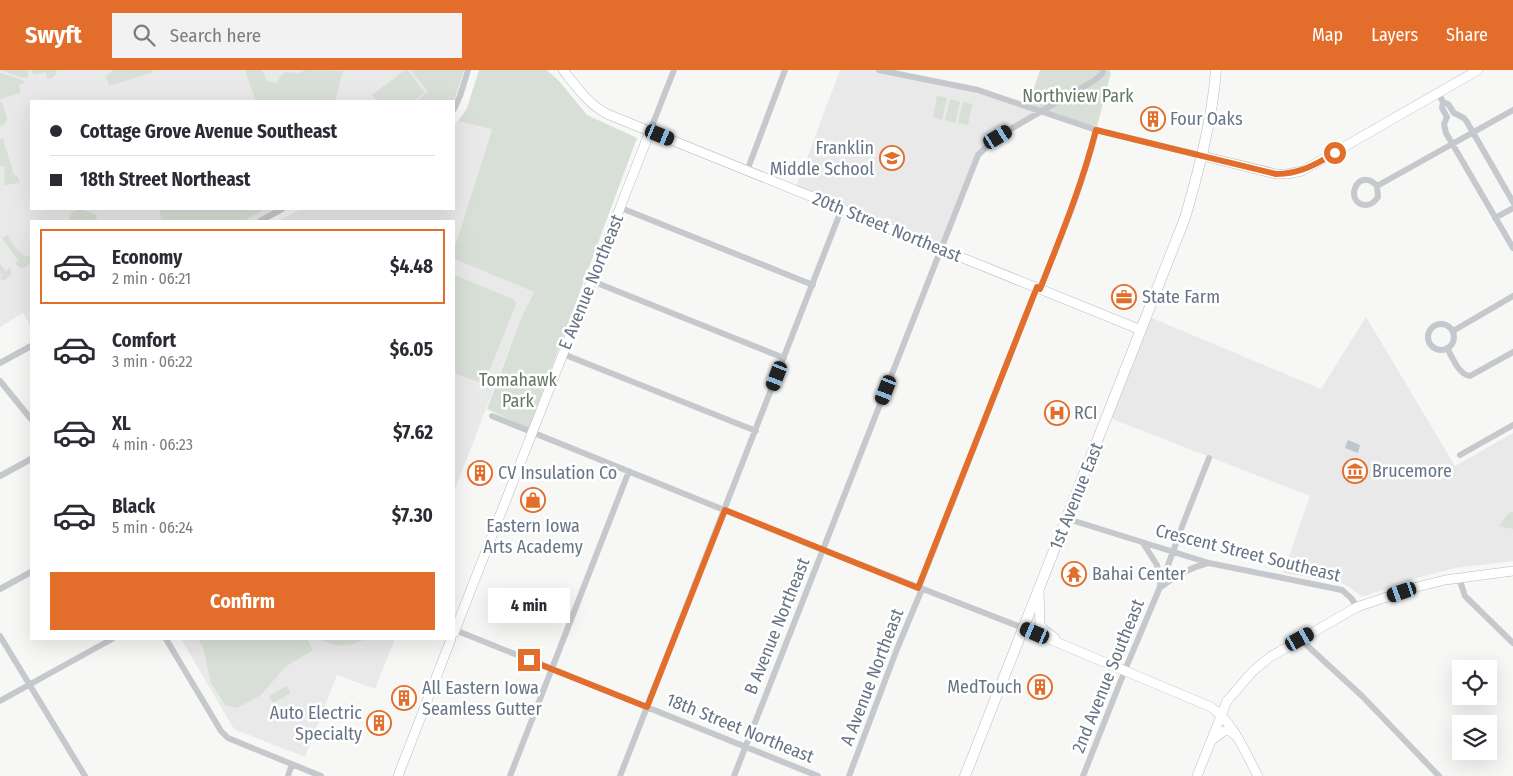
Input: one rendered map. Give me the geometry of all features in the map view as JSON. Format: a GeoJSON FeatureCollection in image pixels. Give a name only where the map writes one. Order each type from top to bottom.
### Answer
{"type":"FeatureCollection","features":[{"type":"Feature","properties":{"kind":"main road","name":"1st Avenue East"},"geometry":{"type":"LineString","coordinates":[[965,776],[1038,588],[1068,519],[1185,218],[1203,156],[1212,110],[1216,70]]}},
{"type":"Feature","properties":{"kind":"street"},"geometry":{"type":"LineString","coordinates":[[455,106],[468,70]]}},
{"type":"Feature","properties":{"kind":"street","name":"20th Street Northeast"},"geometry":{"type":"LineString","coordinates":[[563,70],[584,97],[596,108],[607,114],[1141,330]]}},
{"type":"Feature","properties":{"kind":"street","name":"E Avenue Northeast"},"geometry":{"type":"LineString","coordinates":[[455,629],[674,70]]}},
{"type":"Feature","properties":{"kind":"street"},"geometry":{"type":"LineString","coordinates":[[747,171],[785,70]]}},
{"type":"Feature","properties":{"kind":"street"},"geometry":{"type":"LineString","coordinates":[[879,70],[978,90],[1096,130],[1276,174],[1302,171],[1478,70]]}},
{"type":"Feature","properties":{"kind":"street","name":"B Avenue Northeast"},"geometry":{"type":"LineString","coordinates":[[734,776],[978,155],[998,137],[1095,80],[1104,70]]}},
{"type":"Feature","properties":{"kind":"street"},"geometry":{"type":"LineString","coordinates":[[1438,93],[1443,102],[1448,104],[1454,113],[1464,118],[1513,202]]}},
{"type":"Feature","properties":{"kind":"street"},"geometry":{"type":"LineString","coordinates":[[1443,102],[1442,108],[1447,117],[1444,128],[1513,248]]}},
{"type":"Feature","properties":{"kind":"street"},"geometry":{"type":"LineString","coordinates":[[1377,186],[1513,110]]}},
{"type":"Feature","properties":{"kind":"street"},"geometry":{"type":"LineString","coordinates":[[1447,117],[1454,113]]}},
{"type":"Feature","properties":{"kind":"street","name":"A Avenue Northeast"},"geometry":{"type":"LineString","coordinates":[[849,776],[920,588],[1038,288],[1074,206],[1087,167],[1096,130]]}},
{"type":"Feature","properties":{"kind":"street"},"geometry":{"type":"LineString","coordinates":[[1362,180],[1368,180],[1377,186],[1379,191],[1378,197],[1371,204],[1365,205],[1356,200],[1354,194],[1357,184],[1362,180]]}},
{"type":"Feature","properties":{"kind":"street"},"geometry":{"type":"LineString","coordinates":[[621,208],[813,285]]}},
{"type":"Feature","properties":{"kind":"street"},"geometry":{"type":"LineString","coordinates":[[620,776],[842,208]]}},
{"type":"Feature","properties":{"kind":"street"},"geometry":{"type":"LineString","coordinates":[[1495,218],[1513,208]]}},
{"type":"Feature","properties":{"kind":"street"},"geometry":{"type":"LineString","coordinates":[[262,220],[280,210]]}},
{"type":"Feature","properties":{"kind":"street"},"geometry":{"type":"LineString","coordinates":[[592,281],[784,358]]}},
{"type":"Feature","properties":{"kind":"street"},"geometry":{"type":"LineString","coordinates":[[1453,330],[1513,296]]}},
{"type":"Feature","properties":{"kind":"street"},"geometry":{"type":"LineString","coordinates":[[1438,324],[1449,326],[1453,330],[1454,341],[1447,348],[1436,349],[1429,341],[1428,336],[1433,326],[1438,324]]}},
{"type":"Feature","properties":{"kind":"street"},"geometry":{"type":"LineString","coordinates":[[0,364],[30,347]]}},
{"type":"Feature","properties":{"kind":"street"},"geometry":{"type":"LineString","coordinates":[[1447,348],[1460,370],[1465,375],[1470,376],[1513,352]]}},
{"type":"Feature","properties":{"kind":"street"},"geometry":{"type":"LineString","coordinates":[[563,354],[756,431]]}},
{"type":"Feature","properties":{"kind":"street"},"geometry":{"type":"LineString","coordinates":[[0,381],[30,418]]}},
{"type":"Feature","properties":{"kind":"street"},"geometry":{"type":"LineString","coordinates":[[492,416],[823,550],[1023,628],[1204,703],[1220,714],[1230,725],[1258,776]]}},
{"type":"Feature","properties":{"kind":"street"},"geometry":{"type":"LineString","coordinates":[[1460,455],[1513,425]]}},
{"type":"Feature","properties":{"kind":"street","name":"2nd Avenue Southeast"},"geometry":{"type":"LineString","coordinates":[[1083,776],[1160,587],[1209,458]]}},
{"type":"Feature","properties":{"kind":"street"},"geometry":{"type":"LineString","coordinates":[[0,476],[30,459]]}},
{"type":"Feature","properties":{"kind":"street"},"geometry":{"type":"LineString","coordinates":[[510,776],[629,472]]}},
{"type":"Feature","properties":{"kind":"street","name":"Crescent Street Southeast"},"geometry":{"type":"LineString","coordinates":[[1068,519],[1209,563],[1342,590],[1357,607]]}},
{"type":"Feature","properties":{"kind":"street","name":"2nd Avenue Southeast"},"geometry":{"type":"LineString","coordinates":[[1143,543],[1156,565],[1160,587]]}},
{"type":"Feature","properties":{"kind":"street","name":"2nd Avenue Southeast"},"geometry":{"type":"LineString","coordinates":[[1160,587],[1175,576],[1191,568],[1209,563]]}},
{"type":"Feature","properties":{"kind":"street"},"geometry":{"type":"LineString","coordinates":[[1197,776],[1220,714],[1227,701],[1253,671],[1270,657],[1357,607],[1417,587],[1459,578],[1513,571]]}},
{"type":"Feature","properties":{"kind":"street"},"geometry":{"type":"LineString","coordinates":[[0,589],[30,573]]}},
{"type":"Feature","properties":{"kind":"street"},"geometry":{"type":"LineString","coordinates":[[1459,578],[1465,596],[1513,643]]}},
{"type":"Feature","properties":{"kind":"street"},"geometry":{"type":"LineString","coordinates":[[1038,588],[1041,627],[1070,648]]}},
{"type":"Feature","properties":{"kind":"street","name":"18th Street Northeast"},"geometry":{"type":"LineString","coordinates":[[455,635],[552,670],[818,776]]}},
{"type":"Feature","properties":{"kind":"street"},"geometry":{"type":"LineString","coordinates":[[0,636],[85,776]]}},
{"type":"Feature","properties":{"kind":"street"},"geometry":{"type":"LineString","coordinates":[[1300,639],[1368,702],[1439,776]]}},
{"type":"Feature","properties":{"kind":"street"},"geometry":{"type":"LineString","coordinates":[[0,701],[110,640]]}},
{"type":"Feature","properties":{"kind":"street"},"geometry":{"type":"LineString","coordinates":[[167,640],[221,731],[228,738],[321,776]]}},
{"type":"Feature","properties":{"kind":"street","name":"E Avenue Northeast"},"geometry":{"type":"LineString","coordinates":[[398,776],[451,640]]}},
{"type":"Feature","properties":{"kind":"street"},"geometry":{"type":"LineString","coordinates":[[1210,742],[1224,730],[1230,731],[1236,736]]}},
{"type":"Feature","properties":{"kind":"street"},"geometry":{"type":"LineString","coordinates":[[288,776],[292,764]]}},
{"type":"Feature","properties":{"kind":"shaded area"},"geometry":{"type":"Polygon","coordinates":[[[0,70],[464,70],[455,100],[30,100],[30,210],[274,210],[255,220],[30,220],[30,324],[23,313],[0,327],[0,70]]]}},
{"type":"Feature","properties":{"kind":"shaded area","name":"Franklin Middle School"},"geometry":{"type":"Polygon","coordinates":[[[840,70],[891,72],[978,90],[1041,112],[997,137],[978,155],[941,249],[795,190],[840,70]]]}},
{"type":"Feature","properties":{"kind":"shaded area"},"geometry":{"type":"Polygon","coordinates":[[[458,121],[492,128],[455,246],[455,220],[280,220],[299,210],[455,210],[455,123],[458,121]]]}},
{"type":"Feature","properties":{"kind":"shaded area"},"geometry":{"type":"Polygon","coordinates":[[[455,259],[534,292],[521,318],[455,489],[455,259]]]}},
{"type":"Feature","properties":{"kind":"shaded area"},"geometry":{"type":"Polygon","coordinates":[[[1147,316],[1321,389],[1366,317],[1455,466],[1513,433],[1513,561],[1455,568],[1417,578],[1365,596],[1359,595],[1350,587],[1338,582],[1283,573],[1310,496],[1107,417],[1147,316]]]}},
{"type":"Feature","properties":{"kind":"shaded area"},"geometry":{"type":"Polygon","coordinates":[[[1348,440],[1360,445],[1358,453],[1345,448],[1348,440]]]}},
{"type":"Feature","properties":{"kind":"shaded area"},"geometry":{"type":"Polygon","coordinates":[[[182,640],[395,640],[375,689],[337,675],[305,757],[234,729],[182,640]]]}},
{"type":"Feature","properties":{"kind":"green space"},"geometry":{"type":"Polygon","coordinates":[[[0,70],[27,70],[29,77],[24,78],[0,70]]]}},
{"type":"Feature","properties":{"kind":"green space"},"geometry":{"type":"Polygon","coordinates":[[[32,70],[57,70],[50,79],[47,78],[46,72],[33,75],[32,70]]]}},
{"type":"Feature","properties":{"kind":"green space"},"geometry":{"type":"Polygon","coordinates":[[[113,70],[154,70],[109,86],[106,77],[113,70]]]}},
{"type":"Feature","properties":{"kind":"green space"},"geometry":{"type":"Polygon","coordinates":[[[245,70],[262,70],[267,81],[277,83],[285,72],[298,73],[306,70],[343,71],[335,100],[256,100],[245,70]]]}},
{"type":"Feature","properties":{"kind":"green space"},"geometry":{"type":"Polygon","coordinates":[[[405,70],[408,70],[425,93],[414,100],[376,100],[372,95],[405,70]]]}},
{"type":"Feature","properties":{"kind":"green space"},"geometry":{"type":"Polygon","coordinates":[[[411,70],[464,70],[455,100],[417,100],[428,92],[411,70]]]}},
{"type":"Feature","properties":{"kind":"green space","name":"Tomahawk Park"},"geometry":{"type":"Polygon","coordinates":[[[479,70],[547,70],[559,81],[587,115],[637,138],[529,429],[487,409],[521,318],[534,292],[455,259],[455,246],[492,129],[458,121],[467,108],[479,70]]]}},
{"type":"Feature","properties":{"kind":"green space","name":"Northview Park"},"geometry":{"type":"Polygon","coordinates":[[[1040,70],[1109,70],[1111,73],[1096,130],[1028,106],[1040,70]]]}},
{"type":"Feature","properties":{"kind":"green space"},"geometry":{"type":"Polygon","coordinates":[[[0,73],[23,80],[25,83],[19,85],[21,93],[0,99],[0,73]]]}},
{"type":"Feature","properties":{"kind":"green space"},"geometry":{"type":"Polygon","coordinates":[[[937,96],[947,98],[942,120],[933,117],[937,96]]]}},
{"type":"Feature","properties":{"kind":"green space"},"geometry":{"type":"Polygon","coordinates":[[[950,99],[960,102],[955,123],[945,120],[950,99]]]}},
{"type":"Feature","properties":{"kind":"green space"},"geometry":{"type":"Polygon","coordinates":[[[2,102],[7,119],[6,123],[0,126],[0,103],[2,102]]]}},
{"type":"Feature","properties":{"kind":"green space"},"geometry":{"type":"Polygon","coordinates":[[[963,102],[972,104],[968,125],[958,123],[963,102]]]}},
{"type":"Feature","properties":{"kind":"green space"},"geometry":{"type":"Polygon","coordinates":[[[2,138],[14,175],[17,175],[20,183],[4,185],[5,167],[0,166],[0,139],[2,138]]]}},
{"type":"Feature","properties":{"kind":"green space"},"geometry":{"type":"Polygon","coordinates":[[[84,210],[96,215],[97,220],[68,220],[73,211],[84,210]]]}},
{"type":"Feature","properties":{"kind":"green space"},"geometry":{"type":"Polygon","coordinates":[[[160,210],[263,210],[246,220],[161,220],[160,210]]]}},
{"type":"Feature","properties":{"kind":"green space"},"geometry":{"type":"Polygon","coordinates":[[[8,235],[15,247],[25,257],[30,254],[30,264],[24,268],[19,267],[15,263],[18,260],[2,238],[8,235]]]}},
{"type":"Feature","properties":{"kind":"green space"},"geometry":{"type":"Polygon","coordinates":[[[0,264],[6,271],[9,268],[11,269],[11,275],[5,280],[0,279],[2,275],[0,273],[0,264]]]}},
{"type":"Feature","properties":{"kind":"green space"},"geometry":{"type":"Polygon","coordinates":[[[455,275],[513,299],[516,304],[484,384],[455,373],[455,275]]]}},
{"type":"Feature","properties":{"kind":"green space"},"geometry":{"type":"Polygon","coordinates":[[[1513,512],[1513,529],[1499,526],[1509,513],[1513,512]]]}},
{"type":"Feature","properties":{"kind":"green space"},"geometry":{"type":"Polygon","coordinates":[[[199,640],[308,640],[313,650],[285,667],[261,695],[237,708],[225,705],[211,683],[203,647],[199,640]]]}},
{"type":"Feature","properties":{"kind":"green space"},"geometry":{"type":"Polygon","coordinates":[[[321,640],[363,640],[348,645],[336,645],[321,640]]]}},
{"type":"Feature","properties":{"kind":"green space"},"geometry":{"type":"Polygon","coordinates":[[[287,686],[291,693],[273,703],[269,696],[287,686]]]}},
{"type":"Feature","properties":{"kind":"place","name":"Four Oaks"},"geometry":{"type":"Point","coordinates":[1153,119]}},
{"type":"Feature","properties":{"kind":"place","name":"Franklin Middle School"},"geometry":{"type":"Point","coordinates":[892,158]}},
{"type":"Feature","properties":{"kind":"place","name":"State Farm"},"geometry":{"type":"Point","coordinates":[1124,297]}},
{"type":"Feature","properties":{"kind":"place","name":"RCI"},"geometry":{"type":"Point","coordinates":[1057,413]}},
{"type":"Feature","properties":{"kind":"place","name":"Brucemore"},"geometry":{"type":"Point","coordinates":[1355,471]}},
{"type":"Feature","properties":{"kind":"place","name":"CV Insulation Co"},"geometry":{"type":"Point","coordinates":[480,473]}},
{"type":"Feature","properties":{"kind":"place","name":"Eastern Iowa Arts Academy"},"geometry":{"type":"Point","coordinates":[533,500]}},
{"type":"Feature","properties":{"kind":"place","name":"Bahai Center"},"geometry":{"type":"Point","coordinates":[1074,574]}},
{"type":"Feature","properties":{"kind":"place","name":"MedTouch"},"geometry":{"type":"Point","coordinates":[1040,687]}},
{"type":"Feature","properties":{"kind":"place","name":"All Eastern Iowa Seamless Gutter"},"geometry":{"type":"Point","coordinates":[404,698]}},
{"type":"Feature","properties":{"kind":"place","name":"Auto Electric Specialty"},"geometry":{"type":"Point","coordinates":[379,723]}},
{"type":"Feature","properties":{"kind":"route"},"geometry":{"type":"LineString","coordinates":[[529,660],[647,707],[725,510],[918,588],[1037,287],[1040,289],[1074,206],[1087,167],[1096,130],[1276,174],[1302,171],[1335,153]]}}]}
